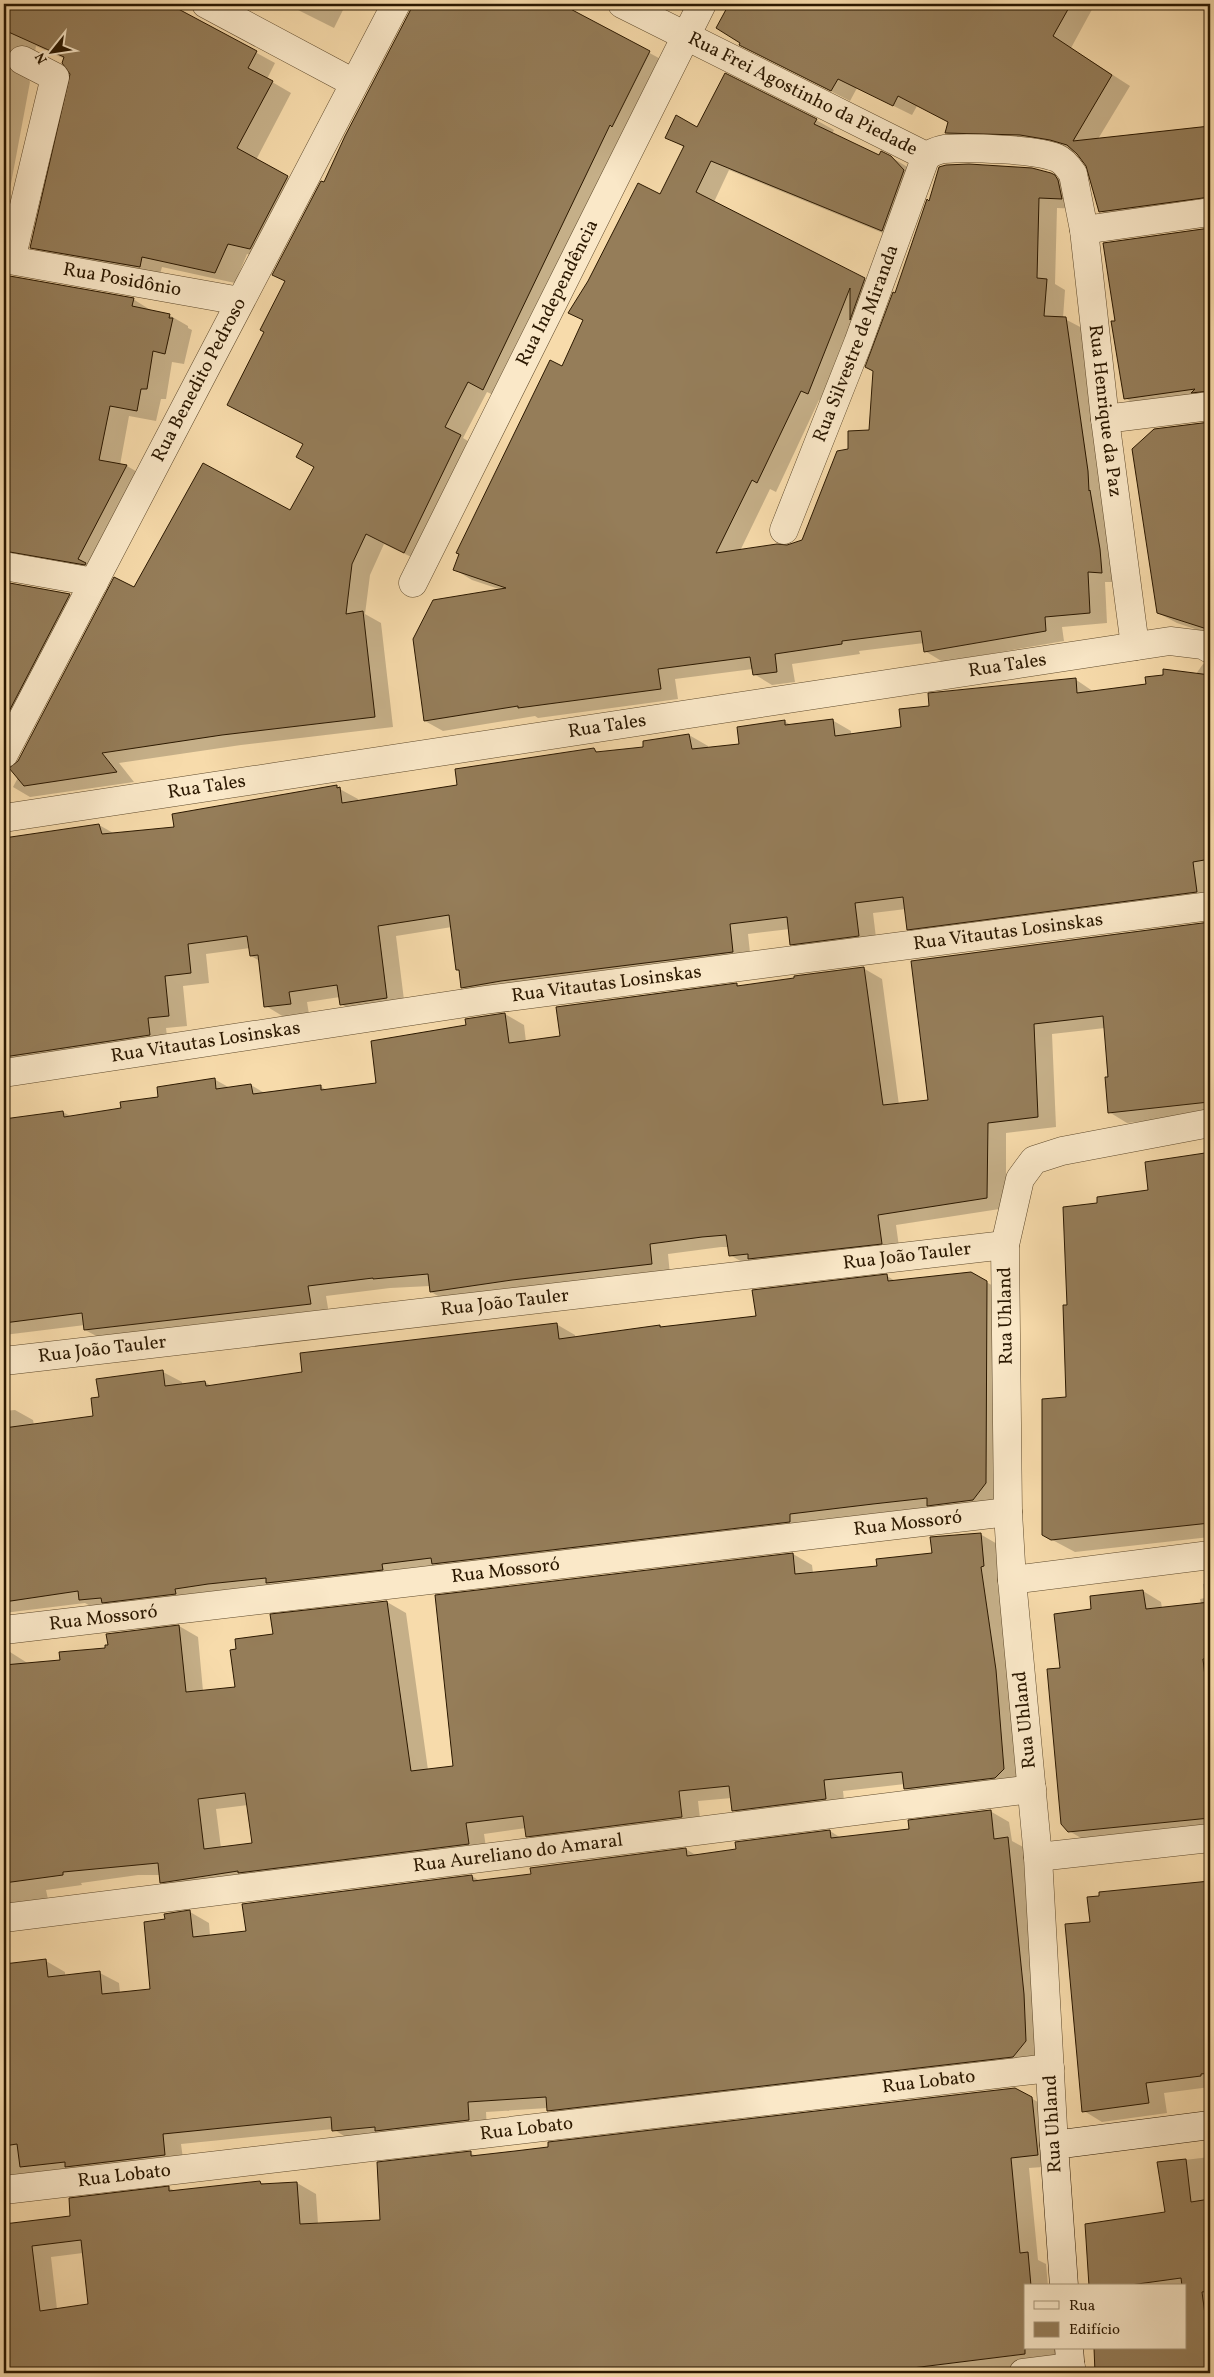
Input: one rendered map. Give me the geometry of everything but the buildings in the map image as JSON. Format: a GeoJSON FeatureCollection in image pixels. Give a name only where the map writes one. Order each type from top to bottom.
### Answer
{"type":"FeatureCollection","features":[{"type":"Feature","properties":{"kind":"street"},"geometry":{"type":"LineString","coordinates":[[206,4],[354,83]]}},
{"type":"Feature","properties":{"kind":"street","name":"Rua Benedito Pedroso"},"geometry":{"type":"LineString","coordinates":[[4,754],[396,4]]}},
{"type":"Feature","properties":{"kind":"street","name":"Rua Frei Agostinho da Piedade"},"geometry":{"type":"LineString","coordinates":[[622,4],[926,156],[944,149],[1005,150],[1056,158],[1063,162],[1073,174]]}},
{"type":"Feature","properties":{"kind":"street","name":"Rua Independência"},"geometry":{"type":"LineString","coordinates":[[413,583],[702,4]]}},
{"type":"Feature","properties":{"kind":"street"},"geometry":{"type":"LineString","coordinates":[[8,259],[55,77],[22,60]]}},
{"type":"Feature","properties":{"kind":"street","name":"Rua Silvestre de Miranda"},"geometry":{"type":"LineString","coordinates":[[784,530],[858,343],[926,156]]}},
{"type":"Feature","properties":{"kind":"street","name":"Rua Henrique da Paz"},"geometry":{"type":"LineString","coordinates":[[1073,174],[1084,230],[1105,419],[1135,646]]}},
{"type":"Feature","properties":{"kind":"street"},"geometry":{"type":"LineString","coordinates":[[1084,230],[1210,212]]}},
{"type":"Feature","properties":{"kind":"street","name":"Rua Posidônio"},"geometry":{"type":"LineString","coordinates":[[8,259],[240,301]]}},
{"type":"Feature","properties":{"kind":"street"},"geometry":{"type":"LineString","coordinates":[[1105,419],[1210,406]]}},
{"type":"Feature","properties":{"kind":"street"},"geometry":{"type":"LineString","coordinates":[[4,566],[94,582]]}},
{"type":"Feature","properties":{"kind":"street","name":"Rua Tales"},"geometry":{"type":"LineString","coordinates":[[4,818],[1170,641],[1203,645],[1210,649]]}},
{"type":"Feature","properties":{"kind":"street","name":"Rua Vitautas Losinskas"},"geometry":{"type":"LineString","coordinates":[[4,1073],[485,1000],[1210,906]]}},
{"type":"Feature","properties":{"kind":"street","name":"Rua Uhland"},"geometry":{"type":"LineString","coordinates":[[1064,2284],[1038,1857],[1012,1580],[1008,1512],[1005,1245],[1020,1179],[1034,1160],[1062,1151],[1210,1123]]}},
{"type":"Feature","properties":{"kind":"street","name":"Rua João Tauler"},"geometry":{"type":"LineString","coordinates":[[4,1361],[1005,1245]]}},
{"type":"Feature","properties":{"kind":"street","name":"Rua Mossoró"},"geometry":{"type":"LineString","coordinates":[[4,1630],[1008,1512]]}},
{"type":"Feature","properties":{"kind":"street"},"geometry":{"type":"LineString","coordinates":[[1012,1580],[1210,1555]]}},
{"type":"Feature","properties":{"kind":"street","name":"Rua Aureliano do Amaral"},"geometry":{"type":"LineString","coordinates":[[4,1918],[1032,1789]]}},
{"type":"Feature","properties":{"kind":"street"},"geometry":{"type":"LineString","coordinates":[[1038,1857],[1210,1838]]}},
{"type":"Feature","properties":{"kind":"street","name":"Rua Lobato"},"geometry":{"type":"LineString","coordinates":[[4,2190],[1050,2068]]}},
{"type":"Feature","properties":{"kind":"street"},"geometry":{"type":"LineString","coordinates":[[1054,2144],[1210,2125]]}},
{"type":"Feature","properties":{"kind":"street"},"geometry":{"type":"LineString","coordinates":[[1023,2373],[1071,2363]]}}]}
